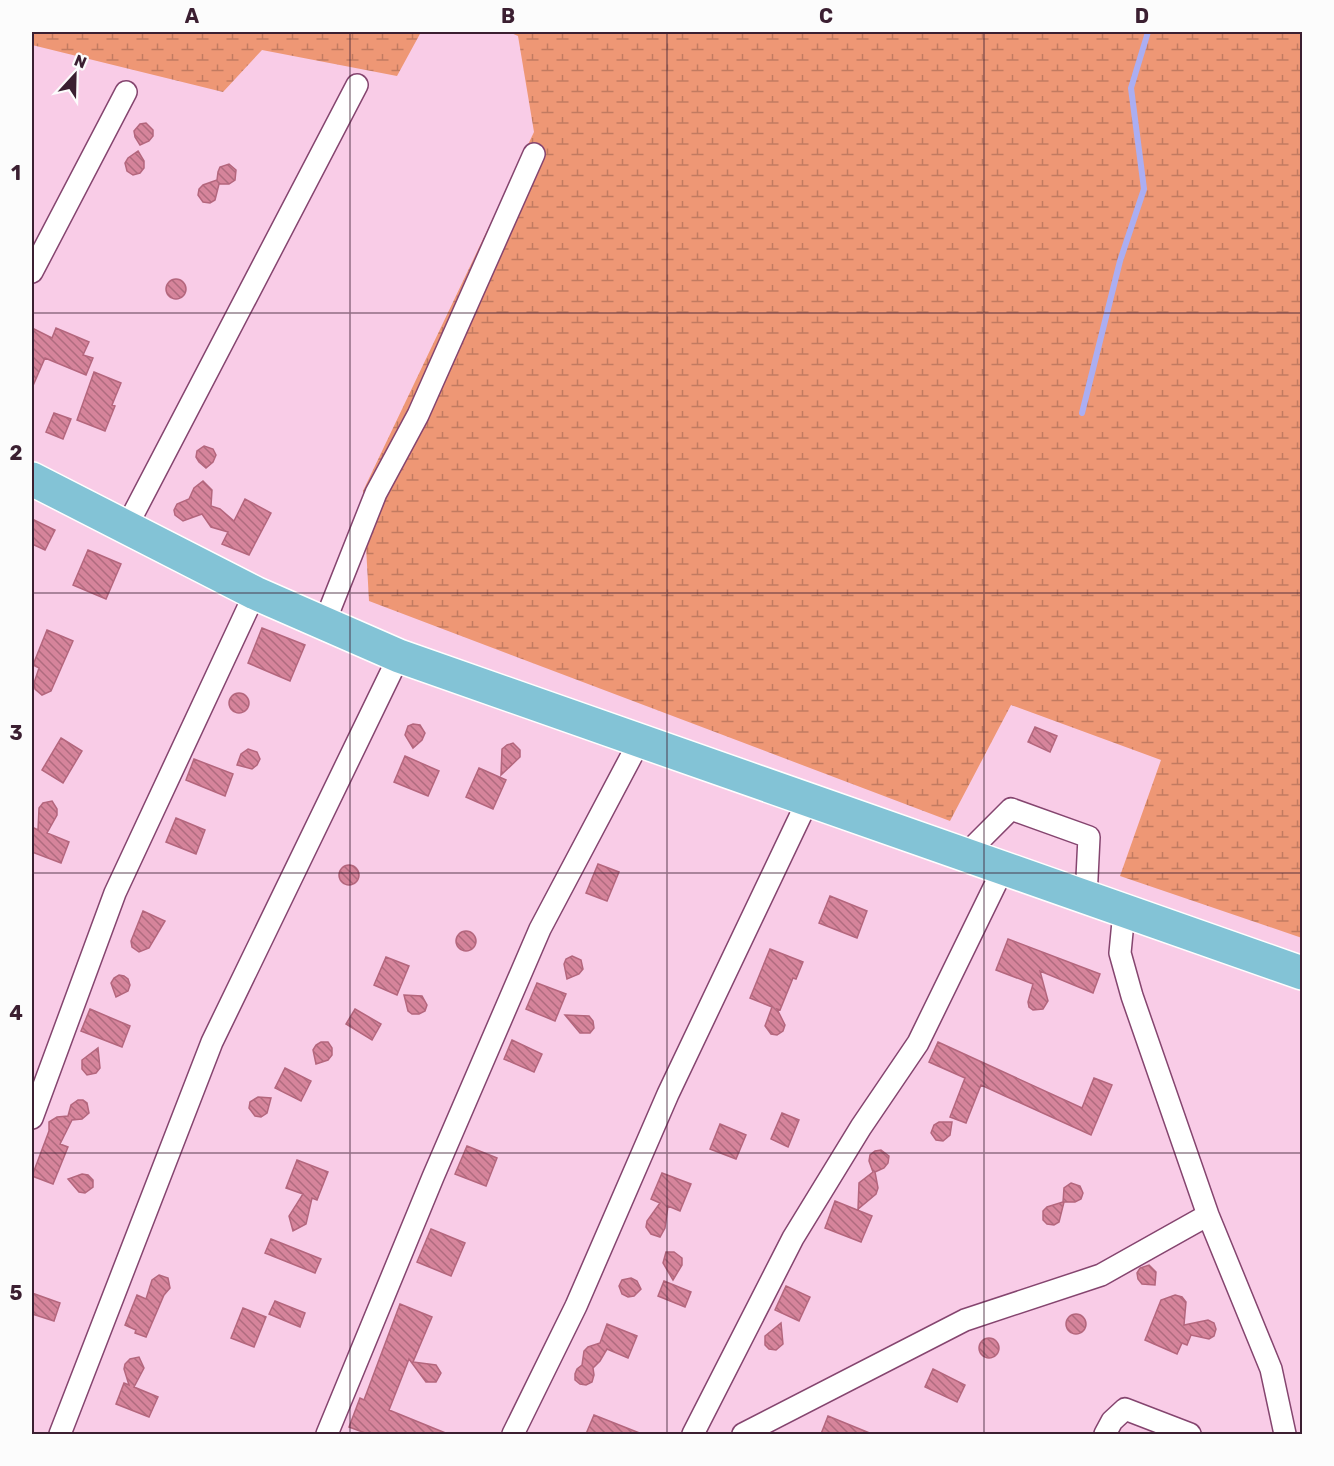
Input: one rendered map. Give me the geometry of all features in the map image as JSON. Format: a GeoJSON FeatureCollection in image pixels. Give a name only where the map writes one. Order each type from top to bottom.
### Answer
{"type":"FeatureCollection","features":[{"type":"Feature","properties":{"kind":"main road"},"geometry":{"type":"LineString","coordinates":[[32,479],[255,593],[399,656],[1302,973]]}},
{"type":"Feature","properties":{"kind":"street"},"geometry":{"type":"LineString","coordinates":[[127,526],[357,85]]}},
{"type":"Feature","properties":{"kind":"street"},"geometry":{"type":"LineString","coordinates":[[32,272],[126,92]]}},
{"type":"Feature","properties":{"kind":"street"},"geometry":{"type":"LineString","coordinates":[[324,624],[376,493],[418,415],[534,154]]}},
{"type":"Feature","properties":{"kind":"street"},"geometry":{"type":"LineString","coordinates":[[32,1118],[115,893],[255,593]]}},
{"type":"Feature","properties":{"kind":"street"},"geometry":{"type":"LineString","coordinates":[[60,1434],[212,1042],[399,656]]}},
{"type":"Feature","properties":{"kind":"street"},"geometry":{"type":"LineString","coordinates":[[327,1434],[540,929],[640,740]]}},
{"type":"Feature","properties":{"kind":"street"},"geometry":{"type":"LineString","coordinates":[[513,1434],[576,1306],[668,1094],[808,800]]}},
{"type":"Feature","properties":{"kind":"street"},"geometry":{"type":"LineString","coordinates":[[965,855],[1011,809],[1089,837],[1086,898]]}},
{"type":"Feature","properties":{"kind":"street"},"geometry":{"type":"LineString","coordinates":[[693,1434],[793,1238],[861,1127],[918,1044],[1003,869]]}},
{"type":"Feature","properties":{"kind":"street"},"geometry":{"type":"LineString","coordinates":[[1124,911],[1120,953],[1132,996],[1208,1215],[1271,1369],[1285,1434]]}},
{"type":"Feature","properties":{"kind":"street"},"geometry":{"type":"LineString","coordinates":[[743,1434],[965,1320],[1101,1275],[1208,1215]]}},
{"type":"Feature","properties":{"kind":"street"},"geometry":{"type":"LineString","coordinates":[[1105,1434],[1112,1420],[1125,1409],[1190,1434]]}},
{"type":"Feature","properties":{"kind":"green space"},"geometry":{"type":"Polygon","coordinates":[[[32,32],[421,32],[397,76],[262,50],[223,92],[32,45],[32,32]]]}},
{"type":"Feature","properties":{"kind":"green space"},"geometry":{"type":"Polygon","coordinates":[[[509,32],[1302,32],[1302,938],[1120,876],[1161,760],[1011,705],[950,821],[369,601],[363,491],[534,132],[518,36],[509,32]]]}},
{"type":"Feature","properties":{"kind":"building"},"geometry":{"type":"Polygon","coordinates":[[[146,123],[153,130],[153,136],[149,141],[140,145],[134,131],[140,124],[146,123]]]}},
{"type":"Feature","properties":{"kind":"building"},"geometry":{"type":"Polygon","coordinates":[[[138,151],[144,161],[144,168],[140,173],[133,175],[127,171],[125,163],[138,151]]]}},
{"type":"Feature","properties":{"kind":"building"},"geometry":{"type":"Polygon","coordinates":[[[229,164],[236,170],[235,180],[229,184],[219,184],[215,200],[210,203],[203,202],[198,195],[199,189],[217,180],[220,167],[229,164]]]}},
{"type":"Feature","properties":{"kind":"building"},"geometry":{"type":"Polygon","coordinates":[[[176,279],[183,282],[186,289],[183,296],[176,299],[169,296],[166,289],[169,282],[176,279]]]}},
{"type":"Feature","properties":{"kind":"building"},"geometry":{"type":"Polygon","coordinates":[[[32,328],[52,338],[56,328],[89,342],[83,355],[93,358],[86,375],[45,358],[32,388],[32,328]]]}},
{"type":"Feature","properties":{"kind":"building"},"geometry":{"type":"Polygon","coordinates":[[[94,372],[121,383],[105,431],[77,420],[94,372]]]}},
{"type":"Feature","properties":{"kind":"building"},"geometry":{"type":"Polygon","coordinates":[[[54,413],[71,419],[63,439],[46,432],[54,413]]]}},
{"type":"Feature","properties":{"kind":"building"},"geometry":{"type":"Polygon","coordinates":[[[204,446],[213,449],[216,455],[213,462],[206,468],[196,457],[197,451],[204,446]]]}},
{"type":"Feature","properties":{"kind":"building"},"geometry":{"type":"Polygon","coordinates":[[[203,481],[212,490],[211,506],[220,509],[234,521],[245,499],[271,513],[249,555],[222,544],[228,532],[211,527],[202,514],[183,521],[175,515],[174,510],[177,504],[189,499],[194,488],[203,481]]]}},
{"type":"Feature","properties":{"kind":"building"},"geometry":{"type":"Polygon","coordinates":[[[32,519],[55,530],[45,550],[32,544],[32,519]]]}},
{"type":"Feature","properties":{"kind":"building"},"geometry":{"type":"Polygon","coordinates":[[[88,550],[121,564],[106,599],[73,585],[88,550]]]}},
{"type":"Feature","properties":{"kind":"building"},"geometry":{"type":"Polygon","coordinates":[[[262,628],[305,645],[290,681],[248,663],[262,628]]]}},
{"type":"Feature","properties":{"kind":"building"},"geometry":{"type":"Polygon","coordinates":[[[47,630],[73,641],[51,691],[42,695],[35,689],[34,683],[39,668],[33,665],[47,630]]]}},
{"type":"Feature","properties":{"kind":"building"},"geometry":{"type":"Polygon","coordinates":[[[239,693],[246,696],[249,703],[246,710],[239,713],[232,710],[229,703],[232,696],[239,693]]]}},
{"type":"Feature","properties":{"kind":"building"},"geometry":{"type":"Polygon","coordinates":[[[420,725],[425,733],[422,740],[413,748],[405,735],[408,726],[420,725]]]}},
{"type":"Feature","properties":{"kind":"building"},"geometry":{"type":"Polygon","coordinates":[[[1035,727],[1057,736],[1050,752],[1028,742],[1035,727]]]}},
{"type":"Feature","properties":{"kind":"building"},"geometry":{"type":"Polygon","coordinates":[[[61,738],[82,751],[63,783],[42,770],[61,738]]]}},
{"type":"Feature","properties":{"kind":"building"},"geometry":{"type":"Polygon","coordinates":[[[513,743],[520,750],[520,757],[501,775],[502,749],[513,743]]]}},
{"type":"Feature","properties":{"kind":"building"},"geometry":{"type":"Polygon","coordinates":[[[248,749],[257,752],[260,759],[252,769],[237,765],[241,754],[248,749]]]}},
{"type":"Feature","properties":{"kind":"building"},"geometry":{"type":"Polygon","coordinates":[[[405,756],[439,771],[428,796],[394,782],[405,756]]]}},
{"type":"Feature","properties":{"kind":"building"},"geometry":{"type":"Polygon","coordinates":[[[194,759],[233,774],[225,796],[186,780],[194,759]]]}},
{"type":"Feature","properties":{"kind":"building"},"geometry":{"type":"Polygon","coordinates":[[[479,768],[506,780],[493,809],[466,797],[479,768]]]}},
{"type":"Feature","properties":{"kind":"building"},"geometry":{"type":"Polygon","coordinates":[[[52,801],[57,809],[57,815],[47,833],[69,842],[61,863],[32,852],[32,827],[38,830],[39,808],[43,803],[52,801]]]}},
{"type":"Feature","properties":{"kind":"building"},"geometry":{"type":"Polygon","coordinates":[[[176,818],[205,830],[196,854],[166,842],[176,818]]]}},
{"type":"Feature","properties":{"kind":"building"},"geometry":{"type":"Polygon","coordinates":[[[598,864],[619,872],[607,901],[586,893],[598,864]]]}},
{"type":"Feature","properties":{"kind":"building"},"geometry":{"type":"Polygon","coordinates":[[[349,865],[356,868],[359,875],[356,882],[349,885],[342,882],[339,875],[342,868],[349,865]]]}},
{"type":"Feature","properties":{"kind":"building"},"geometry":{"type":"Polygon","coordinates":[[[830,896],[867,911],[857,938],[819,923],[830,896]]]}},
{"type":"Feature","properties":{"kind":"building"},"geometry":{"type":"Polygon","coordinates":[[[143,911],[165,921],[149,948],[139,952],[132,947],[131,941],[143,911]]]}},
{"type":"Feature","properties":{"kind":"building"},"geometry":{"type":"Polygon","coordinates":[[[466,931],[473,934],[476,941],[473,948],[466,951],[459,948],[456,941],[459,934],[466,931]]]}},
{"type":"Feature","properties":{"kind":"building"},"geometry":{"type":"Polygon","coordinates":[[[1008,939],[1100,974],[1093,993],[1040,971],[1048,1001],[1043,1009],[1033,1010],[1029,1007],[1028,1002],[1033,984],[996,970],[1008,939]]]}},
{"type":"Feature","properties":{"kind":"building"},"geometry":{"type":"Polygon","coordinates":[[[770,949],[803,962],[796,979],[793,978],[780,1010],[777,1009],[785,1025],[783,1031],[777,1035],[771,1034],[765,1026],[772,1007],[750,998],[770,949]]]}},
{"type":"Feature","properties":{"kind":"building"},"geometry":{"type":"Polygon","coordinates":[[[572,956],[581,960],[583,969],[579,974],[567,979],[564,964],[566,959],[572,956]]]}},
{"type":"Feature","properties":{"kind":"building"},"geometry":{"type":"Polygon","coordinates":[[[386,957],[409,966],[397,995],[374,985],[386,957]]]}},
{"type":"Feature","properties":{"kind":"building"},"geometry":{"type":"Polygon","coordinates":[[[119,975],[128,979],[130,985],[128,991],[116,997],[111,983],[119,975]]]}},
{"type":"Feature","properties":{"kind":"building"},"geometry":{"type":"Polygon","coordinates":[[[537,983],[566,994],[555,1021],[526,1009],[537,983]]]}},
{"type":"Feature","properties":{"kind":"building"},"geometry":{"type":"Polygon","coordinates":[[[404,995],[422,996],[427,1005],[425,1011],[412,1014],[408,1011],[404,995]]]}},
{"type":"Feature","properties":{"kind":"building"},"geometry":{"type":"Polygon","coordinates":[[[90,1009],[130,1026],[122,1047],[81,1031],[90,1009]]]}},
{"type":"Feature","properties":{"kind":"building"},"geometry":{"type":"Polygon","coordinates":[[[355,1009],[381,1024],[372,1040],[346,1024],[355,1009]]]}},
{"type":"Feature","properties":{"kind":"building"},"geometry":{"type":"Polygon","coordinates":[[[565,1015],[589,1016],[594,1028],[590,1033],[580,1033],[565,1015]]]}},
{"type":"Feature","properties":{"kind":"building"},"geometry":{"type":"Polygon","coordinates":[[[512,1040],[542,1054],[534,1072],[504,1059],[512,1040]]]}},
{"type":"Feature","properties":{"kind":"building"},"geometry":{"type":"Polygon","coordinates":[[[321,1042],[328,1042],[332,1048],[332,1055],[328,1060],[316,1064],[313,1050],[321,1042]]]}},
{"type":"Feature","properties":{"kind":"building"},"geometry":{"type":"Polygon","coordinates":[[[938,1042],[1082,1108],[1094,1078],[1112,1085],[1091,1135],[981,1085],[966,1123],[950,1117],[965,1078],[929,1062],[938,1042]]]}},
{"type":"Feature","properties":{"kind":"building"},"geometry":{"type":"Polygon","coordinates":[[[98,1048],[100,1068],[96,1073],[87,1075],[82,1069],[82,1060],[98,1048]]]}},
{"type":"Feature","properties":{"kind":"building"},"geometry":{"type":"Polygon","coordinates":[[[285,1068],[311,1081],[301,1101],[275,1088],[285,1068]]]}},
{"type":"Feature","properties":{"kind":"building"},"geometry":{"type":"Polygon","coordinates":[[[258,1097],[271,1098],[267,1113],[261,1117],[255,1116],[249,1108],[250,1102],[258,1097]]]}},
{"type":"Feature","properties":{"kind":"building"},"geometry":{"type":"Polygon","coordinates":[[[78,1100],[87,1103],[89,1113],[82,1119],[72,1120],[60,1144],[68,1147],[53,1184],[32,1176],[49,1131],[49,1122],[57,1117],[68,1116],[71,1105],[78,1100]]]}},
{"type":"Feature","properties":{"kind":"building"},"geometry":{"type":"Polygon","coordinates":[[[782,1113],[799,1120],[788,1147],[771,1139],[782,1113]]]}},
{"type":"Feature","properties":{"kind":"building"},"geometry":{"type":"Polygon","coordinates":[[[939,1122],[952,1122],[950,1135],[943,1141],[936,1140],[931,1133],[934,1125],[939,1122]]]}},
{"type":"Feature","properties":{"kind":"building"},"geometry":{"type":"Polygon","coordinates":[[[720,1124],[746,1135],[736,1159],[710,1149],[720,1124]]]}},
{"type":"Feature","properties":{"kind":"building"},"geometry":{"type":"Polygon","coordinates":[[[467,1146],[497,1158],[486,1186],[455,1174],[467,1146]]]}},
{"type":"Feature","properties":{"kind":"building"},"geometry":{"type":"Polygon","coordinates":[[[881,1150],[889,1156],[884,1168],[875,1172],[878,1188],[876,1194],[858,1209],[859,1183],[873,1172],[869,1161],[870,1155],[881,1150]]]}},
{"type":"Feature","properties":{"kind":"building"},"geometry":{"type":"Polygon","coordinates":[[[297,1160],[328,1172],[317,1200],[312,1198],[306,1224],[293,1231],[289,1216],[303,1194],[286,1188],[297,1160]]]}},
{"type":"Feature","properties":{"kind":"building"},"geometry":{"type":"Polygon","coordinates":[[[662,1173],[691,1184],[680,1211],[668,1206],[665,1228],[660,1237],[651,1234],[646,1227],[647,1221],[660,1203],[651,1199],[662,1173]]]}},
{"type":"Feature","properties":{"kind":"building"},"geometry":{"type":"Polygon","coordinates":[[[82,1174],[88,1175],[93,1180],[93,1187],[85,1193],[79,1192],[68,1179],[82,1174]]]}},
{"type":"Feature","properties":{"kind":"building"},"geometry":{"type":"Polygon","coordinates":[[[1071,1183],[1080,1186],[1083,1193],[1081,1199],[1075,1202],[1064,1202],[1059,1222],[1054,1225],[1047,1224],[1043,1220],[1043,1211],[1047,1207],[1063,1202],[1064,1188],[1071,1183]]]}},
{"type":"Feature","properties":{"kind":"building"},"geometry":{"type":"Polygon","coordinates":[[[835,1201],[872,1216],[861,1242],[825,1228],[835,1201]]]}},
{"type":"Feature","properties":{"kind":"building"},"geometry":{"type":"Polygon","coordinates":[[[431,1229],[465,1243],[451,1276],[417,1262],[431,1229]]]}},
{"type":"Feature","properties":{"kind":"building"},"geometry":{"type":"Polygon","coordinates":[[[271,1239],[321,1259],[315,1273],[265,1253],[271,1239]]]}},
{"type":"Feature","properties":{"kind":"building"},"geometry":{"type":"Polygon","coordinates":[[[666,1252],[674,1252],[682,1258],[682,1265],[673,1280],[663,1263],[666,1252]]]}},
{"type":"Feature","properties":{"kind":"building"},"geometry":{"type":"Polygon","coordinates":[[[1149,1265],[1156,1272],[1155,1285],[1142,1284],[1138,1279],[1137,1273],[1140,1268],[1149,1265]]]}},
{"type":"Feature","properties":{"kind":"building"},"geometry":{"type":"Polygon","coordinates":[[[159,1275],[168,1278],[170,1288],[164,1295],[146,1337],[135,1333],[136,1330],[125,1325],[137,1295],[146,1299],[152,1280],[159,1275]]]}},
{"type":"Feature","properties":{"kind":"building"},"geometry":{"type":"Polygon","coordinates":[[[631,1278],[637,1281],[641,1289],[634,1296],[628,1297],[622,1294],[619,1286],[622,1280],[631,1278]]]}},
{"type":"Feature","properties":{"kind":"building"},"geometry":{"type":"Polygon","coordinates":[[[664,1281],[691,1292],[685,1307],[658,1296],[664,1281]]]}},
{"type":"Feature","properties":{"kind":"building"},"geometry":{"type":"Polygon","coordinates":[[[786,1286],[810,1297],[799,1321],[775,1310],[786,1286]]]}},
{"type":"Feature","properties":{"kind":"building"},"geometry":{"type":"Polygon","coordinates":[[[32,1293],[60,1303],[54,1321],[32,1314],[32,1293]]]}},
{"type":"Feature","properties":{"kind":"building"},"geometry":{"type":"Polygon","coordinates":[[[1175,1295],[1182,1297],[1186,1302],[1184,1325],[1208,1320],[1214,1323],[1216,1329],[1214,1336],[1209,1339],[1191,1335],[1187,1345],[1182,1343],[1177,1354],[1145,1340],[1161,1300],[1175,1295]]]}},
{"type":"Feature","properties":{"kind":"building"},"geometry":{"type":"Polygon","coordinates":[[[275,1301],[305,1313],[300,1327],[269,1314],[275,1301]]]}},
{"type":"Feature","properties":{"kind":"building"},"geometry":{"type":"Polygon","coordinates":[[[400,1304],[432,1317],[413,1362],[436,1365],[441,1373],[436,1382],[426,1382],[409,1359],[389,1410],[448,1434],[368,1434],[349,1427],[360,1398],[364,1400],[400,1304]]]}},
{"type":"Feature","properties":{"kind":"building"},"geometry":{"type":"Polygon","coordinates":[[[243,1308],[266,1317],[254,1347],[231,1338],[243,1308]]]}},
{"type":"Feature","properties":{"kind":"building"},"geometry":{"type":"Polygon","coordinates":[[[1076,1314],[1083,1317],[1086,1324],[1083,1331],[1076,1334],[1069,1331],[1066,1324],[1069,1317],[1076,1314]]]}},
{"type":"Feature","properties":{"kind":"building"},"geometry":{"type":"Polygon","coordinates":[[[781,1323],[783,1344],[776,1350],[769,1349],[765,1345],[765,1336],[781,1323]]]}},
{"type":"Feature","properties":{"kind":"building"},"geometry":{"type":"Polygon","coordinates":[[[607,1324],[637,1336],[628,1358],[607,1349],[593,1368],[592,1382],[586,1385],[580,1384],[575,1380],[575,1374],[582,1365],[584,1351],[600,1343],[607,1324]]]}},
{"type":"Feature","properties":{"kind":"building"},"geometry":{"type":"Polygon","coordinates":[[[989,1338],[996,1341],[999,1348],[996,1355],[989,1358],[982,1355],[979,1348],[982,1341],[989,1338]]]}},
{"type":"Feature","properties":{"kind":"building"},"geometry":{"type":"Polygon","coordinates":[[[139,1357],[144,1368],[134,1387],[158,1397],[149,1417],[116,1404],[124,1383],[129,1385],[124,1369],[125,1364],[130,1359],[139,1357]]]}},
{"type":"Feature","properties":{"kind":"building"},"geometry":{"type":"Polygon","coordinates":[[[933,1369],[965,1385],[957,1402],[925,1387],[933,1369]]]}},
{"type":"Feature","properties":{"kind":"building"},"geometry":{"type":"Polygon","coordinates":[[[594,1415],[642,1434],[586,1434],[594,1415]]]}},
{"type":"Feature","properties":{"kind":"building"},"geometry":{"type":"Polygon","coordinates":[[[828,1416],[872,1434],[821,1434],[828,1416]]]}},
{"type":"Feature","properties":{"kind":"waterway"},"geometry":{"type":"LineString","coordinates":[[1082,413],[1120,261],[1144,189],[1131,88],[1148,32]]}}]}
